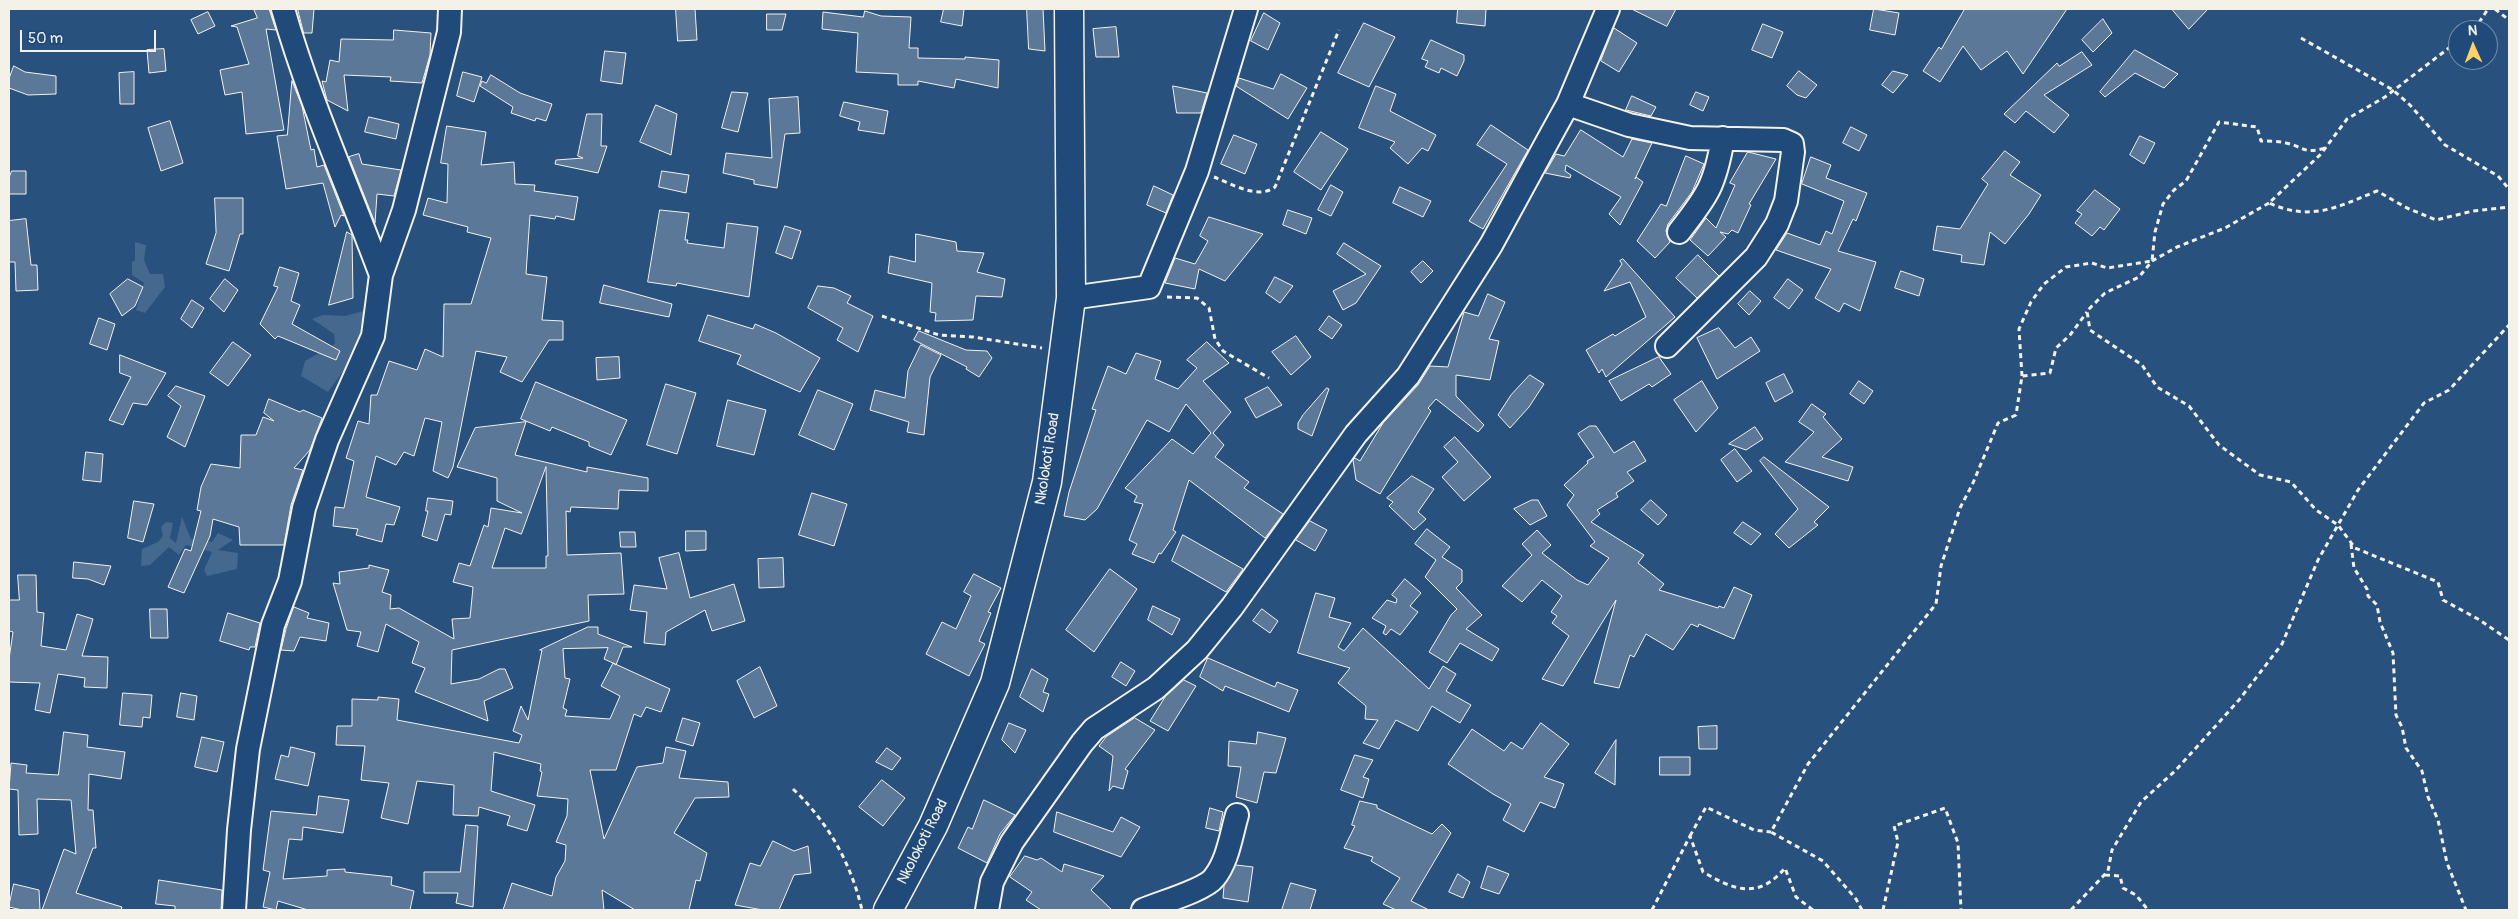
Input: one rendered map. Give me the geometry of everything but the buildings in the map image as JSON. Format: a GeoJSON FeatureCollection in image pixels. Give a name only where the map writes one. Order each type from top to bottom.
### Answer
{"type":"FeatureCollection","features":[{"type":"Feature","properties":{"kind":"main road","name":"Nkolokoti Road"},"geometry":{"type":"LineString","coordinates":[[888,910],[933,826],[996,683],[1047,482],[1072,298],[1069,9]]}},
{"type":"Feature","properties":{"kind":"street"},"geometry":{"type":"LineString","coordinates":[[283,9],[297,59],[320,121],[345,178],[381,275]]}},
{"type":"Feature","properties":{"kind":"street"},"geometry":{"type":"LineString","coordinates":[[234,910],[239,830],[248,749],[273,625],[290,581],[304,508],[327,440],[373,336],[381,275],[404,210],[449,32],[450,9]]}},
{"type":"Feature","properties":{"kind":"street"},"geometry":{"type":"LineString","coordinates":[[1072,298],[1149,287],[1197,171],[1246,9]]}},
{"type":"Feature","properties":{"kind":"street"},"geometry":{"type":"LineString","coordinates":[[987,910],[992,882],[1012,842],[1082,743],[1094,729],[1156,688],[1197,650],[1232,607],[1356,434],[1408,376],[1491,245],[1568,104],[1608,9]]}},
{"type":"Feature","properties":{"kind":"street"},"geometry":{"type":"LineString","coordinates":[[1568,104],[1660,133],[1690,138],[1783,140],[1792,144],[1793,152],[1786,201],[1777,224],[1756,257],[1667,346]]}},
{"type":"Feature","properties":{"kind":"street"},"geometry":{"type":"LineString","coordinates":[[1680,232],[1712,186],[1718,170],[1723,138]]}},
{"type":"Feature","properties":{"kind":"street"},"geometry":{"type":"LineString","coordinates":[[1143,910],[1204,886],[1214,879],[1220,868],[1237,815]]}},
{"type":"Feature","properties":{"kind":"path"},"geometry":{"type":"LineString","coordinates":[[2481,20],[2488,9]]}},
{"type":"Feature","properties":{"kind":"path"},"geometry":{"type":"LineString","coordinates":[[2495,9],[2509,20]]}},
{"type":"Feature","properties":{"kind":"path"},"geometry":{"type":"LineString","coordinates":[[1197,171],[1256,193],[1268,193],[1275,187],[1339,30]]}},
{"type":"Feature","properties":{"kind":"path"},"geometry":{"type":"LineString","coordinates":[[2300,38],[2393,90],[2410,105],[2445,145],[2498,176],[2509,188]]}},
{"type":"Feature","properties":{"kind":"path"},"geometry":{"type":"LineString","coordinates":[[1771,832],[1808,764],[1936,604],[1941,566],[1960,508],[1973,483],[1998,424],[2016,415],[2022,376],[2019,330],[2031,302],[2044,284],[2066,267],[2092,263],[2107,268],[2152,261],[2177,247],[2225,228],[2269,203],[2326,147],[2347,119],[2385,97],[2448,49]]}},
{"type":"Feature","properties":{"kind":"path"},"geometry":{"type":"LineString","coordinates":[[2022,376],[2050,374],[2056,348],[2070,335],[2087,311],[2105,293],[2139,277],[2152,261],[2155,232],[2163,204],[2174,190],[2186,181],[2219,122],[2257,127],[2261,141],[2287,143],[2298,149],[2316,151],[2326,147]]}},
{"type":"Feature","properties":{"kind":"path"},"geometry":{"type":"LineString","coordinates":[[2269,203],[2287,211],[2329,211],[2377,191],[2407,208],[2436,220],[2473,211],[2509,207]]}},
{"type":"Feature","properties":{"kind":"path"},"geometry":{"type":"LineString","coordinates":[[1149,287],[1165,297],[1197,298],[1209,308],[1215,339],[1223,351],[1269,378]]}},
{"type":"Feature","properties":{"kind":"path"},"geometry":{"type":"LineString","coordinates":[[2087,311],[2090,330],[2142,365],[2157,387],[2189,406],[2219,444],[2260,475],[2291,482],[2316,510],[2338,525],[2355,548],[2438,582],[2443,600],[2478,619],[2509,640]]}},
{"type":"Feature","properties":{"kind":"path"},"geometry":{"type":"LineString","coordinates":[[882,316],[939,335],[973,337],[1064,351]]}},
{"type":"Feature","properties":{"kind":"path"},"geometry":{"type":"LineString","coordinates":[[2071,910],[2105,875],[2108,870],[2112,850],[2141,802],[2176,770],[2240,700],[2282,644],[2318,560],[2358,490],[2424,403],[2449,390],[2509,325]]}},
{"type":"Feature","properties":{"kind":"path"},"geometry":{"type":"LineString","coordinates":[[2351,543],[2354,568],[2367,589],[2368,596],[2377,605],[2380,622],[2393,652],[2396,715],[2402,727],[2406,748],[2422,772],[2428,797],[2438,820],[2447,863],[2466,910]]}},
{"type":"Feature","properties":{"kind":"path"},"geometry":{"type":"LineString","coordinates":[[793,789],[810,805],[843,854],[856,882],[862,910]]}},
{"type":"Feature","properties":{"kind":"path"},"geometry":{"type":"LineString","coordinates":[[1652,910],[1706,807],[1754,830],[1771,832],[1823,861],[1856,899],[1862,910]]}},
{"type":"Feature","properties":{"kind":"path"},"geometry":{"type":"LineString","coordinates":[[1883,910],[1898,842],[1894,826],[1945,808],[1958,843],[1961,910]]}},
{"type":"Feature","properties":{"kind":"path"},"geometry":{"type":"LineString","coordinates":[[1690,836],[1703,872],[1728,886],[1752,889],[1776,879],[1785,868],[1796,897],[1814,910]]}},
{"type":"Feature","properties":{"kind":"path"},"geometry":{"type":"LineString","coordinates":[[2105,875],[2120,876],[2123,888],[2136,895],[2148,910]]}},
{"type":"Feature","properties":{"kind":"shaded area"},"geometry":{"type":"Polygon","coordinates":[[[135,242],[146,245],[144,260],[150,274],[163,274],[165,287],[145,313],[136,310],[144,283],[132,275],[132,262],[135,260],[135,242]]]}},
{"type":"Feature","properties":{"kind":"shaded area"},"geometry":{"type":"Polygon","coordinates":[[[371,309],[360,365],[349,363],[328,392],[301,376],[305,361],[335,344],[334,334],[312,319],[323,315],[345,316],[371,309]]]}},
{"type":"Feature","properties":{"kind":"shaded area"},"geometry":{"type":"Polygon","coordinates":[[[182,517],[191,539],[212,542],[218,533],[233,540],[218,550],[238,553],[237,569],[207,576],[204,570],[212,552],[186,545],[179,555],[169,547],[150,565],[141,566],[142,549],[158,542],[163,536],[161,527],[166,522],[173,523],[170,538],[176,543],[182,517]]]}}]}
